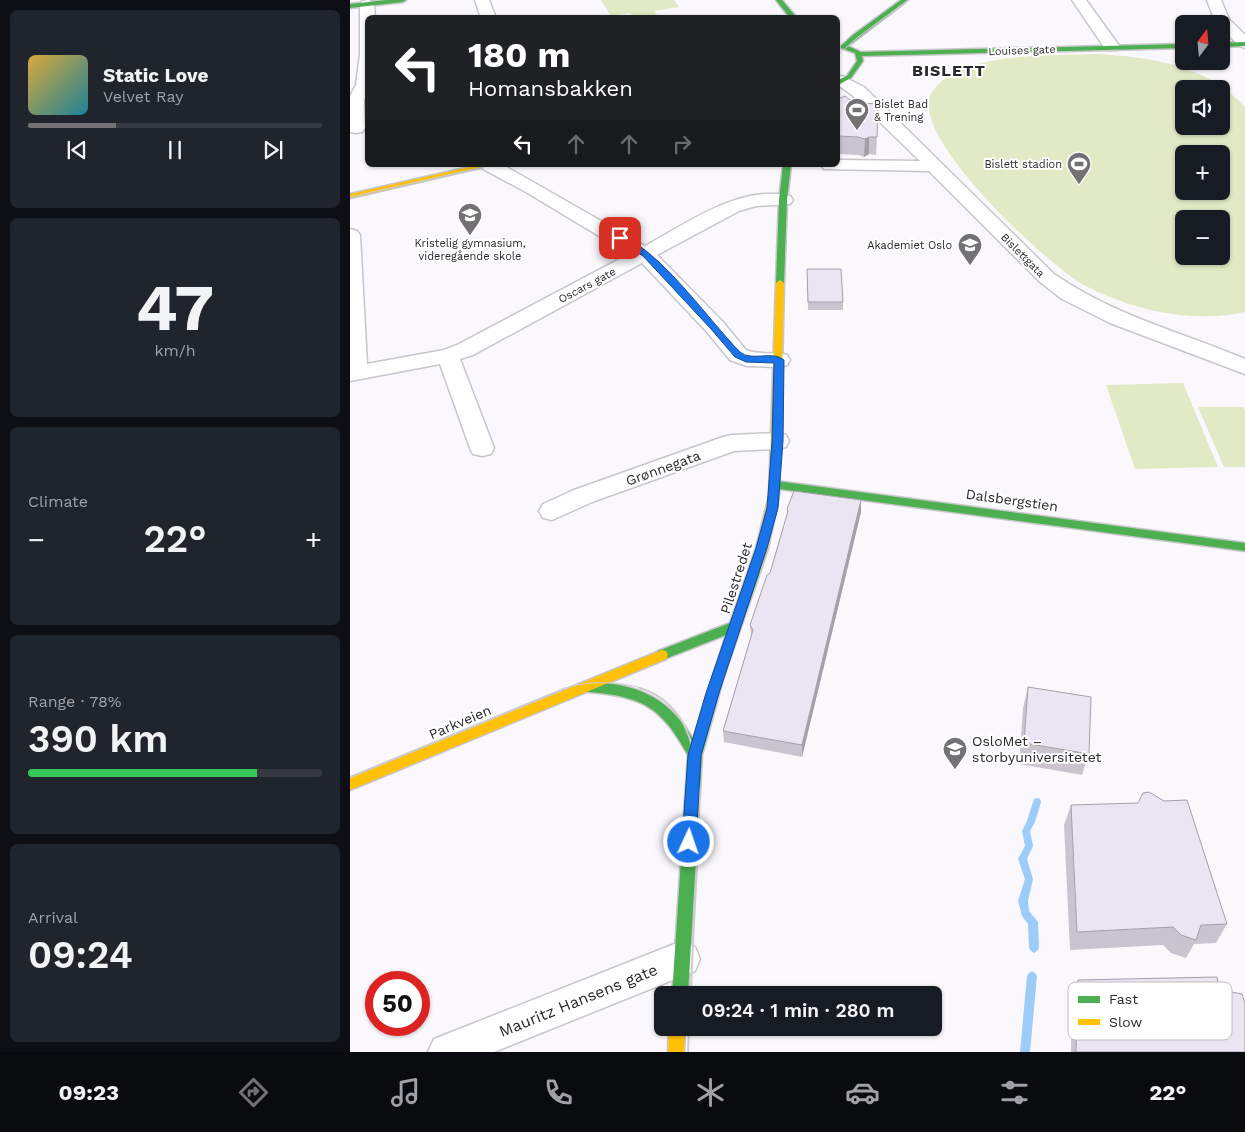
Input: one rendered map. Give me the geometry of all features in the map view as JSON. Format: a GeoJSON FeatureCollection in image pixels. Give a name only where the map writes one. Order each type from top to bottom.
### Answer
{"type":"FeatureCollection","features":[{"type":"Feature","properties":{"kind":"street"},"geometry":{"type":"LineString","coordinates":[[350,6],[403,0]]}},
{"type":"Feature","properties":{"kind":"street"},"geometry":{"type":"LineString","coordinates":[[482,0],[488,15]]}},
{"type":"Feature","properties":{"kind":"street"},"geometry":{"type":"LineString","coordinates":[[779,0],[792,15]]}},
{"type":"Feature","properties":{"kind":"street"},"geometry":{"type":"LineString","coordinates":[[840,47],[904,0]]}},
{"type":"Feature","properties":{"kind":"street"},"geometry":{"type":"LineString","coordinates":[[1079,0],[1112,47]]}},
{"type":"Feature","properties":{"kind":"street"},"geometry":{"type":"LineString","coordinates":[[1214,0],[1222,21],[1245,44]]}},
{"type":"Feature","properties":{"kind":"street"},"geometry":{"type":"LineString","coordinates":[[367,4],[367,15]]}},
{"type":"Feature","properties":{"kind":"street"},"geometry":{"type":"LineString","coordinates":[[1230,45],[1245,44]]}},
{"type":"Feature","properties":{"kind":"street","name":"Louises gate"},"geometry":{"type":"LineString","coordinates":[[860,54],[1175,46]]}},
{"type":"Feature","properties":{"kind":"street"},"geometry":{"type":"LineString","coordinates":[[840,47],[855,50],[860,54],[858,66],[849,77],[840,82]]}},
{"type":"Feature","properties":{"kind":"street"},"geometry":{"type":"LineString","coordinates":[[358,128],[356,100],[364,85],[365,75]]}},
{"type":"Feature","properties":{"kind":"street","name":"Bislettgata"},"geometry":{"type":"LineString","coordinates":[[840,82],[858,91],[1047,278],[1076,300],[1118,321],[1201,349],[1245,367]]}},
{"type":"Feature","properties":{"kind":"street"},"geometry":{"type":"LineString","coordinates":[[840,165],[923,167],[933,165]]}},
{"type":"Feature","properties":{"kind":"street"},"geometry":{"type":"LineString","coordinates":[[350,196],[479,167]]}},
{"type":"Feature","properties":{"kind":"street"},"geometry":{"type":"LineString","coordinates":[[492,167],[646,255],[715,327],[738,355],[746,359],[779,360]]}},
{"type":"Feature","properties":{"kind":"street","name":"Pilestredet"},"geometry":{"type":"LineString","coordinates":[[680,986],[695,755],[702,728],[768,528],[776,485],[783,200],[786,167]]}},
{"type":"Feature","properties":{"kind":"street","name":"Oscars gate"},"geometry":{"type":"LineString","coordinates":[[353,373],[448,356],[465,350],[742,203],[754,200],[783,200]]}},
{"type":"Feature","properties":{"kind":"street"},"geometry":{"type":"LineString","coordinates":[[350,235],[353,373]]}},
{"type":"Feature","properties":{"kind":"street"},"geometry":{"type":"LineString","coordinates":[[448,356],[482,448]]}},
{"type":"Feature","properties":{"kind":"street","name":"Grønnegata"},"geometry":{"type":"LineString","coordinates":[[552,511],[583,496],[732,443],[777,441]]}},
{"type":"Feature","properties":{"kind":"street","name":"Dalsbergstien"},"geometry":{"type":"LineString","coordinates":[[776,485],[1245,547]]}},
{"type":"Feature","properties":{"kind":"street","name":"Parkveien"},"geometry":{"type":"LineString","coordinates":[[350,784],[582,687],[736,626]]}},
{"type":"Feature","properties":{"kind":"street","name":"Parkveien"},"geometry":{"type":"LineString","coordinates":[[582,687],[623,689],[653,700],[680,727],[695,755]]}},
{"type":"Feature","properties":{"kind":"street","name":"Mauritz Hansens gate"},"geometry":{"type":"LineString","coordinates":[[446,1052],[682,959]]}},
{"type":"Feature","properties":{"kind":"street"},"geometry":{"type":"LineString","coordinates":[[676,1052],[677,1036]]}},
{"type":"Feature","properties":{"kind":"green space"},"geometry":{"type":"Polygon","coordinates":[[[601,0],[674,0],[679,7],[654,11],[657,15],[632,15],[630,13],[610,15],[601,0]]]}},
{"type":"Feature","properties":{"kind":"green space","name":"Bislett stadion"},"geometry":{"type":"Polygon","coordinates":[[[1116,55],[1157,61],[1175,66],[1175,70],[1189,70],[1211,80],[1175,80],[1175,135],[1230,135],[1230,92],[1245,107],[1245,312],[1204,316],[1162,312],[1142,308],[1102,294],[1084,285],[1066,273],[1013,227],[959,167],[939,137],[929,112],[932,92],[945,79],[963,69],[984,62],[1032,56],[1116,55]]]}},
{"type":"Feature","properties":{"kind":"green space"},"geometry":{"type":"Polygon","coordinates":[[[1183,383],[1218,467],[1135,469],[1106,385],[1183,383]]]}},
{"type":"Feature","properties":{"kind":"green space"},"geometry":{"type":"Polygon","coordinates":[[[1198,407],[1243,407],[1245,410],[1245,467],[1224,467],[1198,407]]]}},
{"type":"Feature","properties":{"kind":"building"},"geometry":{"type":"Polygon","coordinates":[[[845,96],[850,100],[863,100],[863,103],[878,104],[877,137],[865,139],[840,136],[840,98],[845,96]]]}},
{"type":"Feature","properties":{"kind":"building"},"geometry":{"type":"Polygon","coordinates":[[[807,269],[841,269],[843,302],[808,302],[807,269]]]}},
{"type":"Feature","properties":{"kind":"building"},"geometry":{"type":"Polygon","coordinates":[[[794,491],[861,500],[802,745],[723,731],[753,630],[750,625],[767,575],[770,573],[787,509],[794,491]]]}},
{"type":"Feature","properties":{"kind":"building"},"geometry":{"type":"Polygon","coordinates":[[[1028,687],[1091,697],[1089,754],[1024,743],[1028,687]]]}},
{"type":"Feature","properties":{"kind":"building"},"geometry":{"type":"Polygon","coordinates":[[[1149,792],[1164,801],[1187,800],[1227,924],[1201,925],[1196,940],[1181,935],[1173,927],[1077,932],[1071,805],[1138,803],[1143,793],[1149,792]]]}},
{"type":"Feature","properties":{"kind":"building"},"geometry":{"type":"Polygon","coordinates":[[[1217,977],[1218,982],[1078,982],[1078,980],[1217,977]]]}},
{"type":"Feature","properties":{"kind":"building"},"geometry":{"type":"Polygon","coordinates":[[[1232,992],[1242,994],[1245,1003],[1245,1052],[1076,1052],[1076,1040],[1232,1040],[1232,992]]]}},
{"type":"Feature","properties":{"kind":"waterway"},"geometry":{"type":"LineString","coordinates":[[1034,948],[1033,922],[1025,913],[1023,901],[1029,879],[1022,859],[1029,846],[1026,831],[1037,802]]}},
{"type":"Feature","properties":{"kind":"waterway"},"geometry":{"type":"LineString","coordinates":[[1025,1052],[1032,976]]}},
{"type":"Feature","properties":{"kind":"tram line"},"geometry":{"type":"LineString","coordinates":[[840,53],[858,37],[908,0]]}},
{"type":"Feature","properties":{"kind":"tram line"},"geometry":{"type":"LineString","coordinates":[[350,197],[483,167]]}},
{"type":"Feature","properties":{"kind":"tram line"},"geometry":{"type":"LineString","coordinates":[[565,688],[583,684],[614,683],[644,689]]}},
{"type":"Feature","properties":{"kind":"tram line"},"geometry":{"type":"LineString","coordinates":[[350,777],[565,688]]}},
{"type":"Feature","properties":{"kind":"tram line"},"geometry":{"type":"LineString","coordinates":[[640,688],[656,695],[670,705],[685,726],[696,765],[699,816],[691,986]]}},
{"type":"Feature","properties":{"kind":"tram line"},"geometry":{"type":"LineString","coordinates":[[688,1052],[689,1036]]}},
{"type":"Feature","properties":{"kind":"traffic: fast"},"geometry":{"type":"LineString","coordinates":[[350,6],[403,0]]}},
{"type":"Feature","properties":{"kind":"traffic: fast"},"geometry":{"type":"LineString","coordinates":[[779,0],[792,15]]}},
{"type":"Feature","properties":{"kind":"traffic: fast"},"geometry":{"type":"LineString","coordinates":[[843,47],[855,36],[905,0]]}},
{"type":"Feature","properties":{"kind":"traffic: fast"},"geometry":{"type":"LineString","coordinates":[[1230,45],[1245,44]]}},
{"type":"Feature","properties":{"kind":"traffic: fast"},"geometry":{"type":"LineString","coordinates":[[860,54],[1175,46]]}},
{"type":"Feature","properties":{"kind":"traffic: fast"},"geometry":{"type":"LineString","coordinates":[[840,82],[849,77],[860,61],[858,52],[846,47]]}},
{"type":"Feature","properties":{"kind":"traffic: fast"},"geometry":{"type":"LineString","coordinates":[[780,283],[783,200],[787,167]]}},
{"type":"Feature","properties":{"kind":"traffic: fast"},"geometry":{"type":"LineString","coordinates":[[776,485],[1245,547]]}},
{"type":"Feature","properties":{"kind":"traffic: fast"},"geometry":{"type":"LineString","coordinates":[[681,986],[695,755],[718,676],[754,572]]}},
{"type":"Feature","properties":{"kind":"traffic: fast"},"geometry":{"type":"LineString","coordinates":[[662,655],[736,626]]}},
{"type":"Feature","properties":{"kind":"traffic: fast"},"geometry":{"type":"LineString","coordinates":[[589,687],[627,692],[641,696],[654,703],[665,711],[675,723],[695,755]]}},
{"type":"Feature","properties":{"kind":"traffic: slow"},"geometry":{"type":"LineString","coordinates":[[350,196],[479,167]]}},
{"type":"Feature","properties":{"kind":"traffic: slow"},"geometry":{"type":"LineString","coordinates":[[754,572],[762,548],[774,496],[780,283]]}},
{"type":"Feature","properties":{"kind":"traffic: slow"},"geometry":{"type":"LineString","coordinates":[[350,784],[662,655]]}},
{"type":"Feature","properties":{"kind":"traffic: slow"},"geometry":{"type":"LineString","coordinates":[[676,1052],[677,1036]]}},
{"type":"Feature","properties":{"kind":"place","name":"Bislet Bad & Trening"},"geometry":{"type":"Point","coordinates":[857,131]}},
{"type":"Feature","properties":{"kind":"place","name":"Bislett stadion"},"geometry":{"type":"Point","coordinates":[1079,185]}},
{"type":"Feature","properties":{"kind":"place","name":"Kristelig gymnasium, videregående skole"},"geometry":{"type":"Point","coordinates":[470,236]}},
{"type":"Feature","properties":{"kind":"place","name":"Akademiet Oslo"},"geometry":{"type":"Point","coordinates":[970,266]}},
{"type":"Feature","properties":{"kind":"place","name":"OsloMet – storbyuniversitetet"},"geometry":{"type":"Point","coordinates":[955,770]}},
{"type":"Feature","properties":{"kind":"district","name":"BISLETT"},"geometry":{"type":"Point","coordinates":[949,70]}},
{"type":"Feature","properties":{"kind":"route"},"geometry":{"type":"LineString","coordinates":[[620,238],[646,255],[715,327],[738,355],[746,359],[779,360],[776,485],[773,508],[762,548],[713,693],[695,755],[689,842]]}}]}
